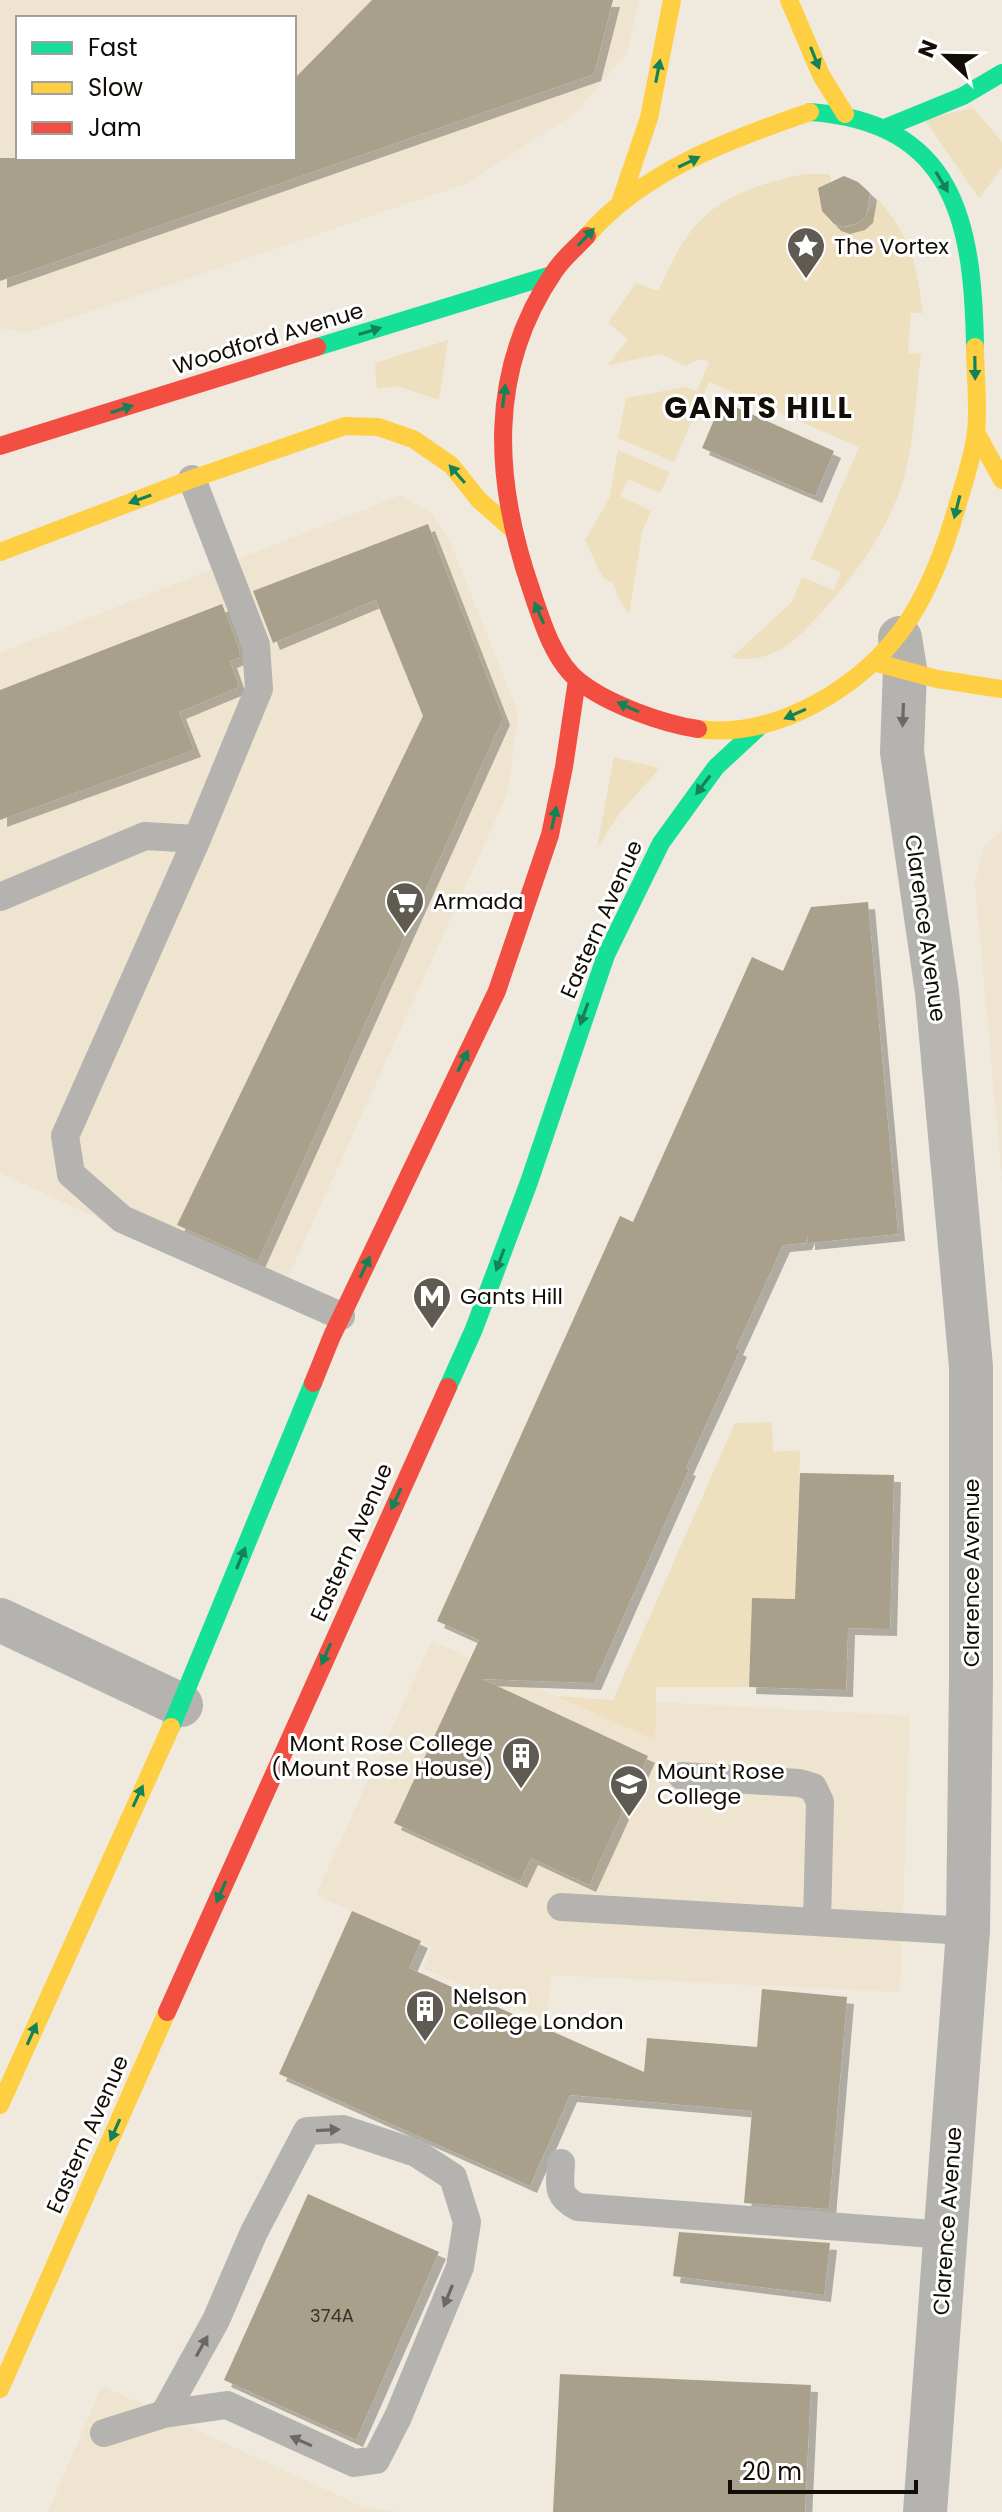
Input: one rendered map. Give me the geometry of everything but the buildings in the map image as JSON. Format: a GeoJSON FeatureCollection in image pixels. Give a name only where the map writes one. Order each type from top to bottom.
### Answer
{"type":"FeatureCollection","features":[{"type":"Feature","properties":{"kind":"main road"},"geometry":{"type":"LineString","coordinates":[[621,200],[649,118],[672,0]]}},
{"type":"Feature","properties":{"kind":"main road"},"geometry":{"type":"LineString","coordinates":[[789,0],[821,75],[845,114]]}},
{"type":"Feature","properties":{"kind":"main road"},"geometry":{"type":"LineString","coordinates":[[887,127],[963,96],[1002,73]]}},
{"type":"Feature","properties":{"kind":"main road"},"geometry":{"type":"LineString","coordinates":[[810,112],[845,114],[887,127],[917,149],[940,177],[953,202],[971,252],[976,432],[950,535],[927,595],[894,657],[826,700],[757,729],[711,733],[667,723],[621,704],[577,680],[553,644],[533,599],[512,529],[501,472],[501,430],[507,372],[551,275],[621,200],[689,161],[770,125],[810,112]]}},
{"type":"Feature","properties":{"kind":"main road","name":"Woodford Avenue"},"geometry":{"type":"LineString","coordinates":[[0,446],[551,275]]}},
{"type":"Feature","properties":{"kind":"main road"},"geometry":{"type":"LineString","coordinates":[[974,305],[989,277]]}},
{"type":"Feature","properties":{"kind":"main road"},"geometry":{"type":"LineString","coordinates":[[0,552],[192,479],[345,426],[378,427],[413,439],[451,465],[479,500],[512,529]]}},
{"type":"Feature","properties":{"kind":"main road"},"geometry":{"type":"LineString","coordinates":[[976,432],[1002,480]]}},
{"type":"Feature","properties":{"kind":"main road"},"geometry":{"type":"LineString","coordinates":[[894,657],[937,679],[1002,689]]}},
{"type":"Feature","properties":{"kind":"main road"},"geometry":{"type":"LineString","coordinates":[[0,2105],[181,1705],[341,1316],[497,991],[550,835],[577,680]]}},
{"type":"Feature","properties":{"kind":"main road","name":"Eastern Avenue"},"geometry":{"type":"LineString","coordinates":[[0,2389],[474,1329],[529,1182],[606,955],[661,843],[716,767],[757,729]]}},
{"type":"Feature","properties":{"kind":"street","name":"Clarence Avenue"},"geometry":{"type":"LineString","coordinates":[[894,657],[902,752],[937,992],[971,1367],[987,1681],[925,2512]]}},
{"type":"Feature","properties":{"kind":"street"},"geometry":{"type":"LineString","coordinates":[[0,1620],[181,1705]]}},
{"type":"Feature","properties":{"kind":"lane"},"geometry":{"type":"LineString","coordinates":[[192,479],[256,645],[259,689],[197,839],[65,1136],[71,1174],[122,1219],[341,1316]]}},
{"type":"Feature","properties":{"kind":"lane"},"geometry":{"type":"LineString","coordinates":[[0,897],[145,836],[197,839]]}},
{"type":"Feature","properties":{"kind":"lane"},"geometry":{"type":"LineString","coordinates":[[682,1776],[799,1783],[813,1787],[820,1802],[817,1922]]}},
{"type":"Feature","properties":{"kind":"lane"},"geometry":{"type":"LineString","coordinates":[[561,1907],[968,1931]]}},
{"type":"Feature","properties":{"kind":"lane"},"geometry":{"type":"LineString","coordinates":[[104,2433],[164,2414],[227,2405],[354,2463],[376,2460],[403,2405],[460,2267],[467,2222],[453,2177],[416,2153],[343,2129],[307,2131],[254,2232],[216,2320],[164,2414]]}},
{"type":"Feature","properties":{"kind":"lane"},"geometry":{"type":"LineString","coordinates":[[561,2163],[560,2188],[565,2200],[578,2207],[946,2235]]}},
{"type":"Feature","properties":{"kind":"shaded area"},"geometry":{"type":"Polygon","coordinates":[[[0,0],[639,0],[627,53],[575,113],[466,184],[25,333],[0,328],[0,0]]]}},
{"type":"Feature","properties":{"kind":"shaded area"},"geometry":{"type":"Polygon","coordinates":[[[973,108],[1002,142],[1002,168],[979,198],[924,119],[973,108]]]}},
{"type":"Feature","properties":{"kind":"shaded area"},"geometry":{"type":"Polygon","coordinates":[[[805,174],[830,174],[831,182],[825,190],[823,208],[831,222],[847,227],[857,224],[879,200],[911,252],[923,313],[911,313],[908,353],[921,354],[910,451],[905,475],[888,519],[864,560],[835,597],[781,649],[758,658],[731,658],[792,602],[802,577],[834,590],[841,572],[811,559],[859,447],[709,382],[674,462],[618,438],[626,398],[685,387],[697,391],[709,362],[701,359],[685,366],[661,354],[608,365],[628,339],[608,323],[636,283],[658,291],[687,237],[710,212],[748,190],[805,174]]]}},
{"type":"Feature","properties":{"kind":"shaded area"},"geometry":{"type":"Polygon","coordinates":[[[448,340],[439,400],[397,386],[377,389],[375,363],[448,340]]]}},
{"type":"Feature","properties":{"kind":"shaded area"},"geometry":{"type":"Polygon","coordinates":[[[618,450],[670,472],[660,493],[628,479],[620,496],[651,511],[642,532],[629,615],[613,583],[603,578],[585,540],[609,499],[618,450]]]}},
{"type":"Feature","properties":{"kind":"shaded area"},"geometry":{"type":"Polygon","coordinates":[[[401,495],[432,514],[451,544],[518,713],[508,792],[277,1301],[0,1173],[0,653],[401,495]]]}},
{"type":"Feature","properties":{"kind":"shaded area"},"geometry":{"type":"Polygon","coordinates":[[[614,757],[660,768],[619,814],[597,848],[614,757]]]}},
{"type":"Feature","properties":{"kind":"shaded area"},"geometry":{"type":"Polygon","coordinates":[[[1002,831],[1002,1180],[975,883],[984,846],[1002,831]]]}},
{"type":"Feature","properties":{"kind":"shaded area"},"geometry":{"type":"Polygon","coordinates":[[[772,1422],[773,1452],[800,1450],[795,1599],[752,1598],[749,1687],[656,1687],[655,1740],[556,1696],[613,1700],[735,1423],[772,1422]]]}},
{"type":"Feature","properties":{"kind":"shaded area","name":"Mount Rose College"},"geometry":{"type":"Polygon","coordinates":[[[432,1641],[655,1740],[655,1702],[910,1716],[900,1992],[551,1975],[547,2021],[423,1968],[433,1947],[316,1895],[432,1641]]]}},
{"type":"Feature","properties":{"kind":"shaded area"},"geometry":{"type":"Polygon","coordinates":[[[102,2386],[363,2507],[399,2512],[48,2512],[102,2386]]]}},
{"type":"Feature","properties":{"kind":"traffic: fast"},"geometry":{"type":"LineString","coordinates":[[887,127],[963,96],[1002,73]]}},
{"type":"Feature","properties":{"kind":"traffic: fast"},"geometry":{"type":"LineString","coordinates":[[810,112],[859,120],[897,136],[925,158],[946,187],[960,221],[969,259],[975,347]]}},
{"type":"Feature","properties":{"kind":"traffic: fast"},"geometry":{"type":"LineString","coordinates":[[317,347],[551,275]]}},
{"type":"Feature","properties":{"kind":"traffic: fast"},"geometry":{"type":"LineString","coordinates":[[448,1387],[474,1329],[529,1182],[606,955],[661,843],[716,767],[757,729]]}},
{"type":"Feature","properties":{"kind":"traffic: fast"},"geometry":{"type":"LineString","coordinates":[[171,1727],[313,1383]]}},
{"type":"Feature","properties":{"kind":"traffic: slow"},"geometry":{"type":"LineString","coordinates":[[621,200],[649,118],[672,0]]}},
{"type":"Feature","properties":{"kind":"traffic: slow"},"geometry":{"type":"LineString","coordinates":[[789,0],[821,75],[845,114]]}},
{"type":"Feature","properties":{"kind":"traffic: slow"},"geometry":{"type":"LineString","coordinates":[[587,236],[609,213],[661,175],[719,146],[810,112]]}},
{"type":"Feature","properties":{"kind":"traffic: slow"},"geometry":{"type":"LineString","coordinates":[[698,729],[744,729],[787,717],[815,704],[870,666],[909,620],[937,565],[971,459],[977,421],[975,347]]}},
{"type":"Feature","properties":{"kind":"traffic: slow"},"geometry":{"type":"LineString","coordinates":[[0,552],[192,479],[345,426],[378,427],[413,439],[451,465],[479,500],[512,529]]}},
{"type":"Feature","properties":{"kind":"traffic: slow"},"geometry":{"type":"LineString","coordinates":[[976,432],[1002,480]]}},
{"type":"Feature","properties":{"kind":"traffic: slow"},"geometry":{"type":"LineString","coordinates":[[877,663],[937,679],[1002,689]]}},
{"type":"Feature","properties":{"kind":"traffic: slow"},"geometry":{"type":"LineString","coordinates":[[0,2105],[171,1727]]}},
{"type":"Feature","properties":{"kind":"traffic: slow"},"geometry":{"type":"LineString","coordinates":[[0,2389],[167,2012]]}},
{"type":"Feature","properties":{"kind":"traffic: jam"},"geometry":{"type":"LineString","coordinates":[[587,236],[554,272],[532,310],[507,388],[503,429],[504,469],[519,551],[550,641],[571,674],[620,705],[653,718],[698,729]]}},
{"type":"Feature","properties":{"kind":"traffic: jam"},"geometry":{"type":"LineString","coordinates":[[0,446],[317,347]]}},
{"type":"Feature","properties":{"kind":"traffic: jam"},"geometry":{"type":"LineString","coordinates":[[313,1383],[332,1336],[497,991],[550,835],[577,680]]}},
{"type":"Feature","properties":{"kind":"traffic: jam"},"geometry":{"type":"LineString","coordinates":[[167,2012],[448,1387]]}},
{"type":"Feature","properties":{"kind":"place","name":"The Vortex"},"geometry":{"type":"Point","coordinates":[806,280]}},
{"type":"Feature","properties":{"kind":"place","name":"Armada"},"geometry":{"type":"Point","coordinates":[405,935]}},
{"type":"Feature","properties":{"kind":"place","name":"Gants Hill"},"geometry":{"type":"Point","coordinates":[432,1330]}},
{"type":"Feature","properties":{"kind":"place","name":"Mont Rose College (Mount Rose House)"},"geometry":{"type":"Point","coordinates":[521,1790]}},
{"type":"Feature","properties":{"kind":"place","name":"Mount Rose College"},"geometry":{"type":"Point","coordinates":[629,1818]}},
{"type":"Feature","properties":{"kind":"place","name":"Nelson College London"},"geometry":{"type":"Point","coordinates":[425,2043]}},
{"type":"Feature","properties":{"kind":"district","name":"GANTS HILL"},"geometry":{"type":"Point","coordinates":[759,408]}}]}
